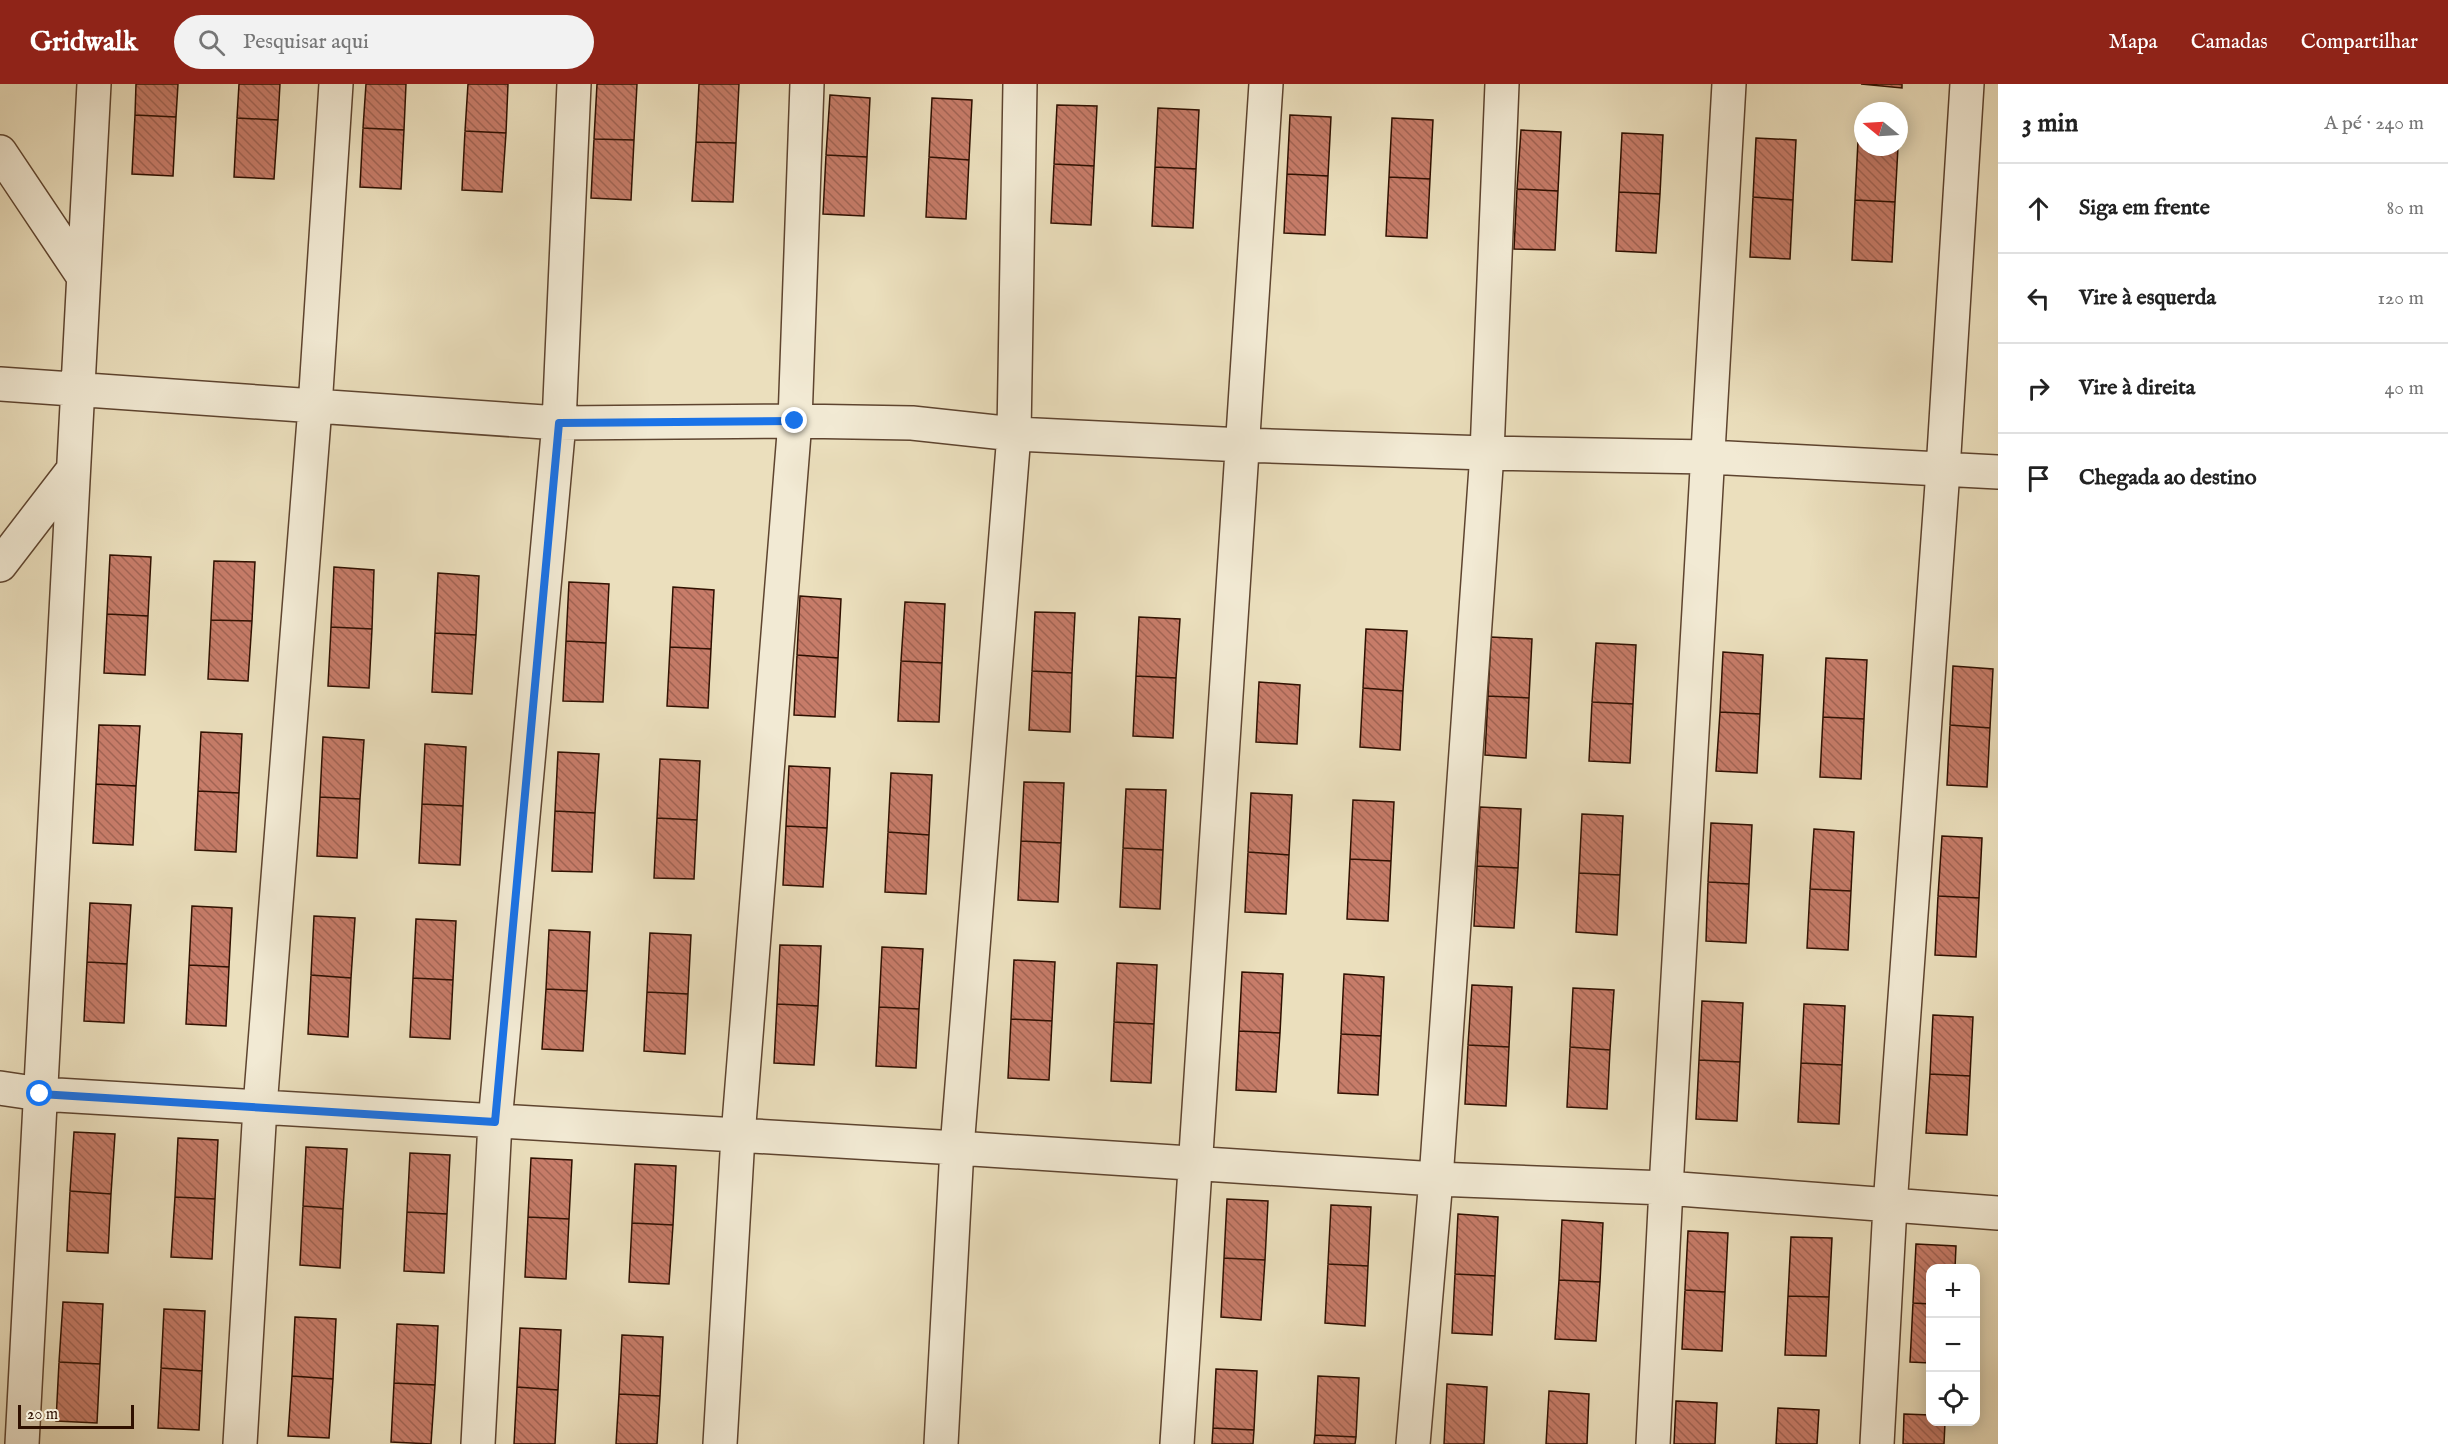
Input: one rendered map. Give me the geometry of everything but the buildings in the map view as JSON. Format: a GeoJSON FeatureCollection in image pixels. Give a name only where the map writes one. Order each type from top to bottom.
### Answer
{"type":"FeatureCollection","features":[{"type":"Feature","properties":{"kind":"street"},"geometry":{"type":"LineString","coordinates":[[22,1444],[93,84]]}},
{"type":"Feature","properties":{"kind":"street"},"geometry":{"type":"LineString","coordinates":[[240,1444],[260,1107],[315,407],[336,84]]}},
{"type":"Feature","properties":{"kind":"street"},"geometry":{"type":"LineString","coordinates":[[478,1444],[495,1122],[559,423],[574,84]]}},
{"type":"Feature","properties":{"kind":"street"},"geometry":{"type":"LineString","coordinates":[[720,1444],[738,1136],[795,421],[807,84]]}},
{"type":"Feature","properties":{"kind":"street"},"geometry":{"type":"LineString","coordinates":[[941,1444],[957,1148],[1014,434],[1020,84]]}},
{"type":"Feature","properties":{"kind":"street"},"geometry":{"type":"LineString","coordinates":[[1177,1444],[1193,1164],[1266,84]]}},
{"type":"Feature","properties":{"kind":"street"},"geometry":{"type":"LineString","coordinates":[[1413,1444],[1436,1179],[1487,453],[1502,84]]}},
{"type":"Feature","properties":{"kind":"street"},"geometry":{"type":"LineString","coordinates":[[1653,1444],[1729,84]]}},
{"type":"Feature","properties":{"kind":"street"},"geometry":{"type":"LineString","coordinates":[[1877,1444],[1890,1206],[1943,470],[1967,84]]}},
{"type":"Feature","properties":{"kind":"street"},"geometry":{"type":"LineString","coordinates":[[0,152],[83,276]]}},
{"type":"Feature","properties":{"kind":"street"},"geometry":{"type":"LineString","coordinates":[[0,384],[559,423],[795,421],[912,423],[1014,434],[1243,446],[1709,457],[1998,472]]}},
{"type":"Feature","properties":{"kind":"street"},"geometry":{"type":"LineString","coordinates":[[0,565],[73,470]]}},
{"type":"Feature","properties":{"kind":"street"},"geometry":{"type":"LineString","coordinates":[[0,1088],[40,1094],[957,1148],[1436,1179],[1666,1188],[1890,1206],[1998,1212]]}},
{"type":"Feature","properties":{"kind":"route"},"geometry":{"type":"LineString","coordinates":[[40,1094],[495,1122],[559,423],[795,421]]}}]}
